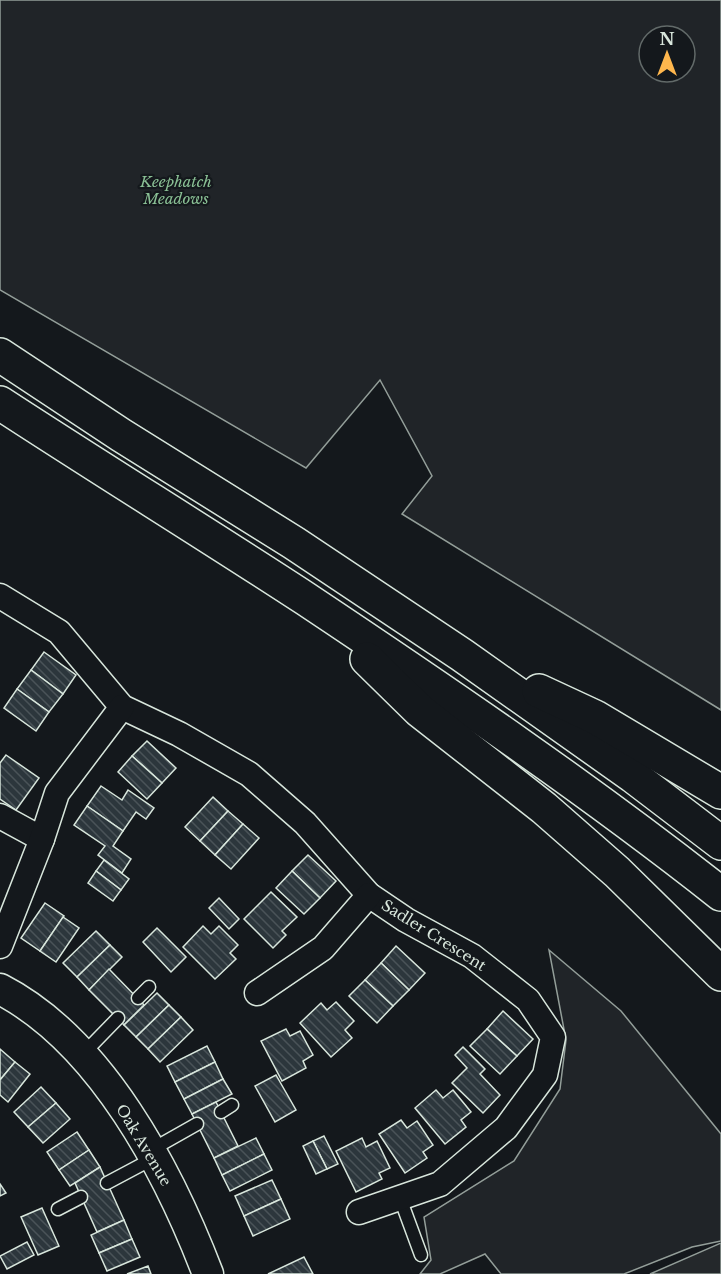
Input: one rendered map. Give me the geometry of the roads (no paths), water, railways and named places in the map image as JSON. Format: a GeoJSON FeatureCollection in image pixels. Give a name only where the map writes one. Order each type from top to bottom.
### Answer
{"type":"FeatureCollection","features":[{"type":"Feature","properties":{"kind":"highway"},"geometry":{"type":"LineString","coordinates":[[0,355],[131,441],[294,543],[462,655],[633,776],[721,843]]}},
{"type":"Feature","properties":{"kind":"highway"},"geometry":{"type":"LineString","coordinates":[[0,403],[305,599],[564,777],[650,838],[721,894]]}},
{"type":"Feature","properties":{"kind":"highway"},"geometry":{"type":"LineString","coordinates":[[305,599],[419,710],[544,808],[617,872],[721,975]]}},
{"type":"Feature","properties":{"kind":"highway"},"geometry":{"type":"LineString","coordinates":[[462,655],[595,717],[721,792]]}},
{"type":"Feature","properties":{"kind":"street","name":"Sadler Crescent"},"geometry":{"type":"LineString","coordinates":[[0,596],[59,632],[122,707],[179,734],[249,774],[305,823],[369,895],[406,920],[472,956],[528,1000],[553,1037],[545,1075],[506,1128],[440,1184],[358,1212]]}},
{"type":"Feature","properties":{"kind":"street"},"geometry":{"type":"LineString","coordinates":[[0,946],[57,794],[122,707]]}},
{"type":"Feature","properties":{"kind":"street"},"geometry":{"type":"LineString","coordinates":[[0,816],[42,839]]}},
{"type":"Feature","properties":{"kind":"street","name":"Sadler Crescent"},"geometry":{"type":"LineString","coordinates":[[257,993],[323,948],[369,895]]}},
{"type":"Feature","properties":{"kind":"street","name":"Oak Avenue"},"geometry":{"type":"LineString","coordinates":[[1,992],[26,1004],[57,1030],[81,1055],[133,1120],[195,1240],[208,1274]]}},
{"type":"Feature","properties":{"kind":"lane"},"geometry":{"type":"LineString","coordinates":[[138,998],[149,987]]}},
{"type":"Feature","properties":{"kind":"lane"},"geometry":{"type":"LineString","coordinates":[[81,1055],[118,1018]]}},
{"type":"Feature","properties":{"kind":"lane"},"geometry":{"type":"LineString","coordinates":[[221,1112],[232,1105]]}},
{"type":"Feature","properties":{"kind":"lane"},"geometry":{"type":"LineString","coordinates":[[107,1183],[197,1124]]}},
{"type":"Feature","properties":{"kind":"lane"},"geometry":{"type":"LineString","coordinates":[[58,1209],[81,1197]]}},
{"type":"Feature","properties":{"kind":"lane"},"geometry":{"type":"LineString","coordinates":[[400,1198],[421,1254]]}},
{"type":"Feature","properties":{"kind":"park label","name":"Keephatch Meadows"},"geometry":{"type":"Point","coordinates":[176,190]}}]}
